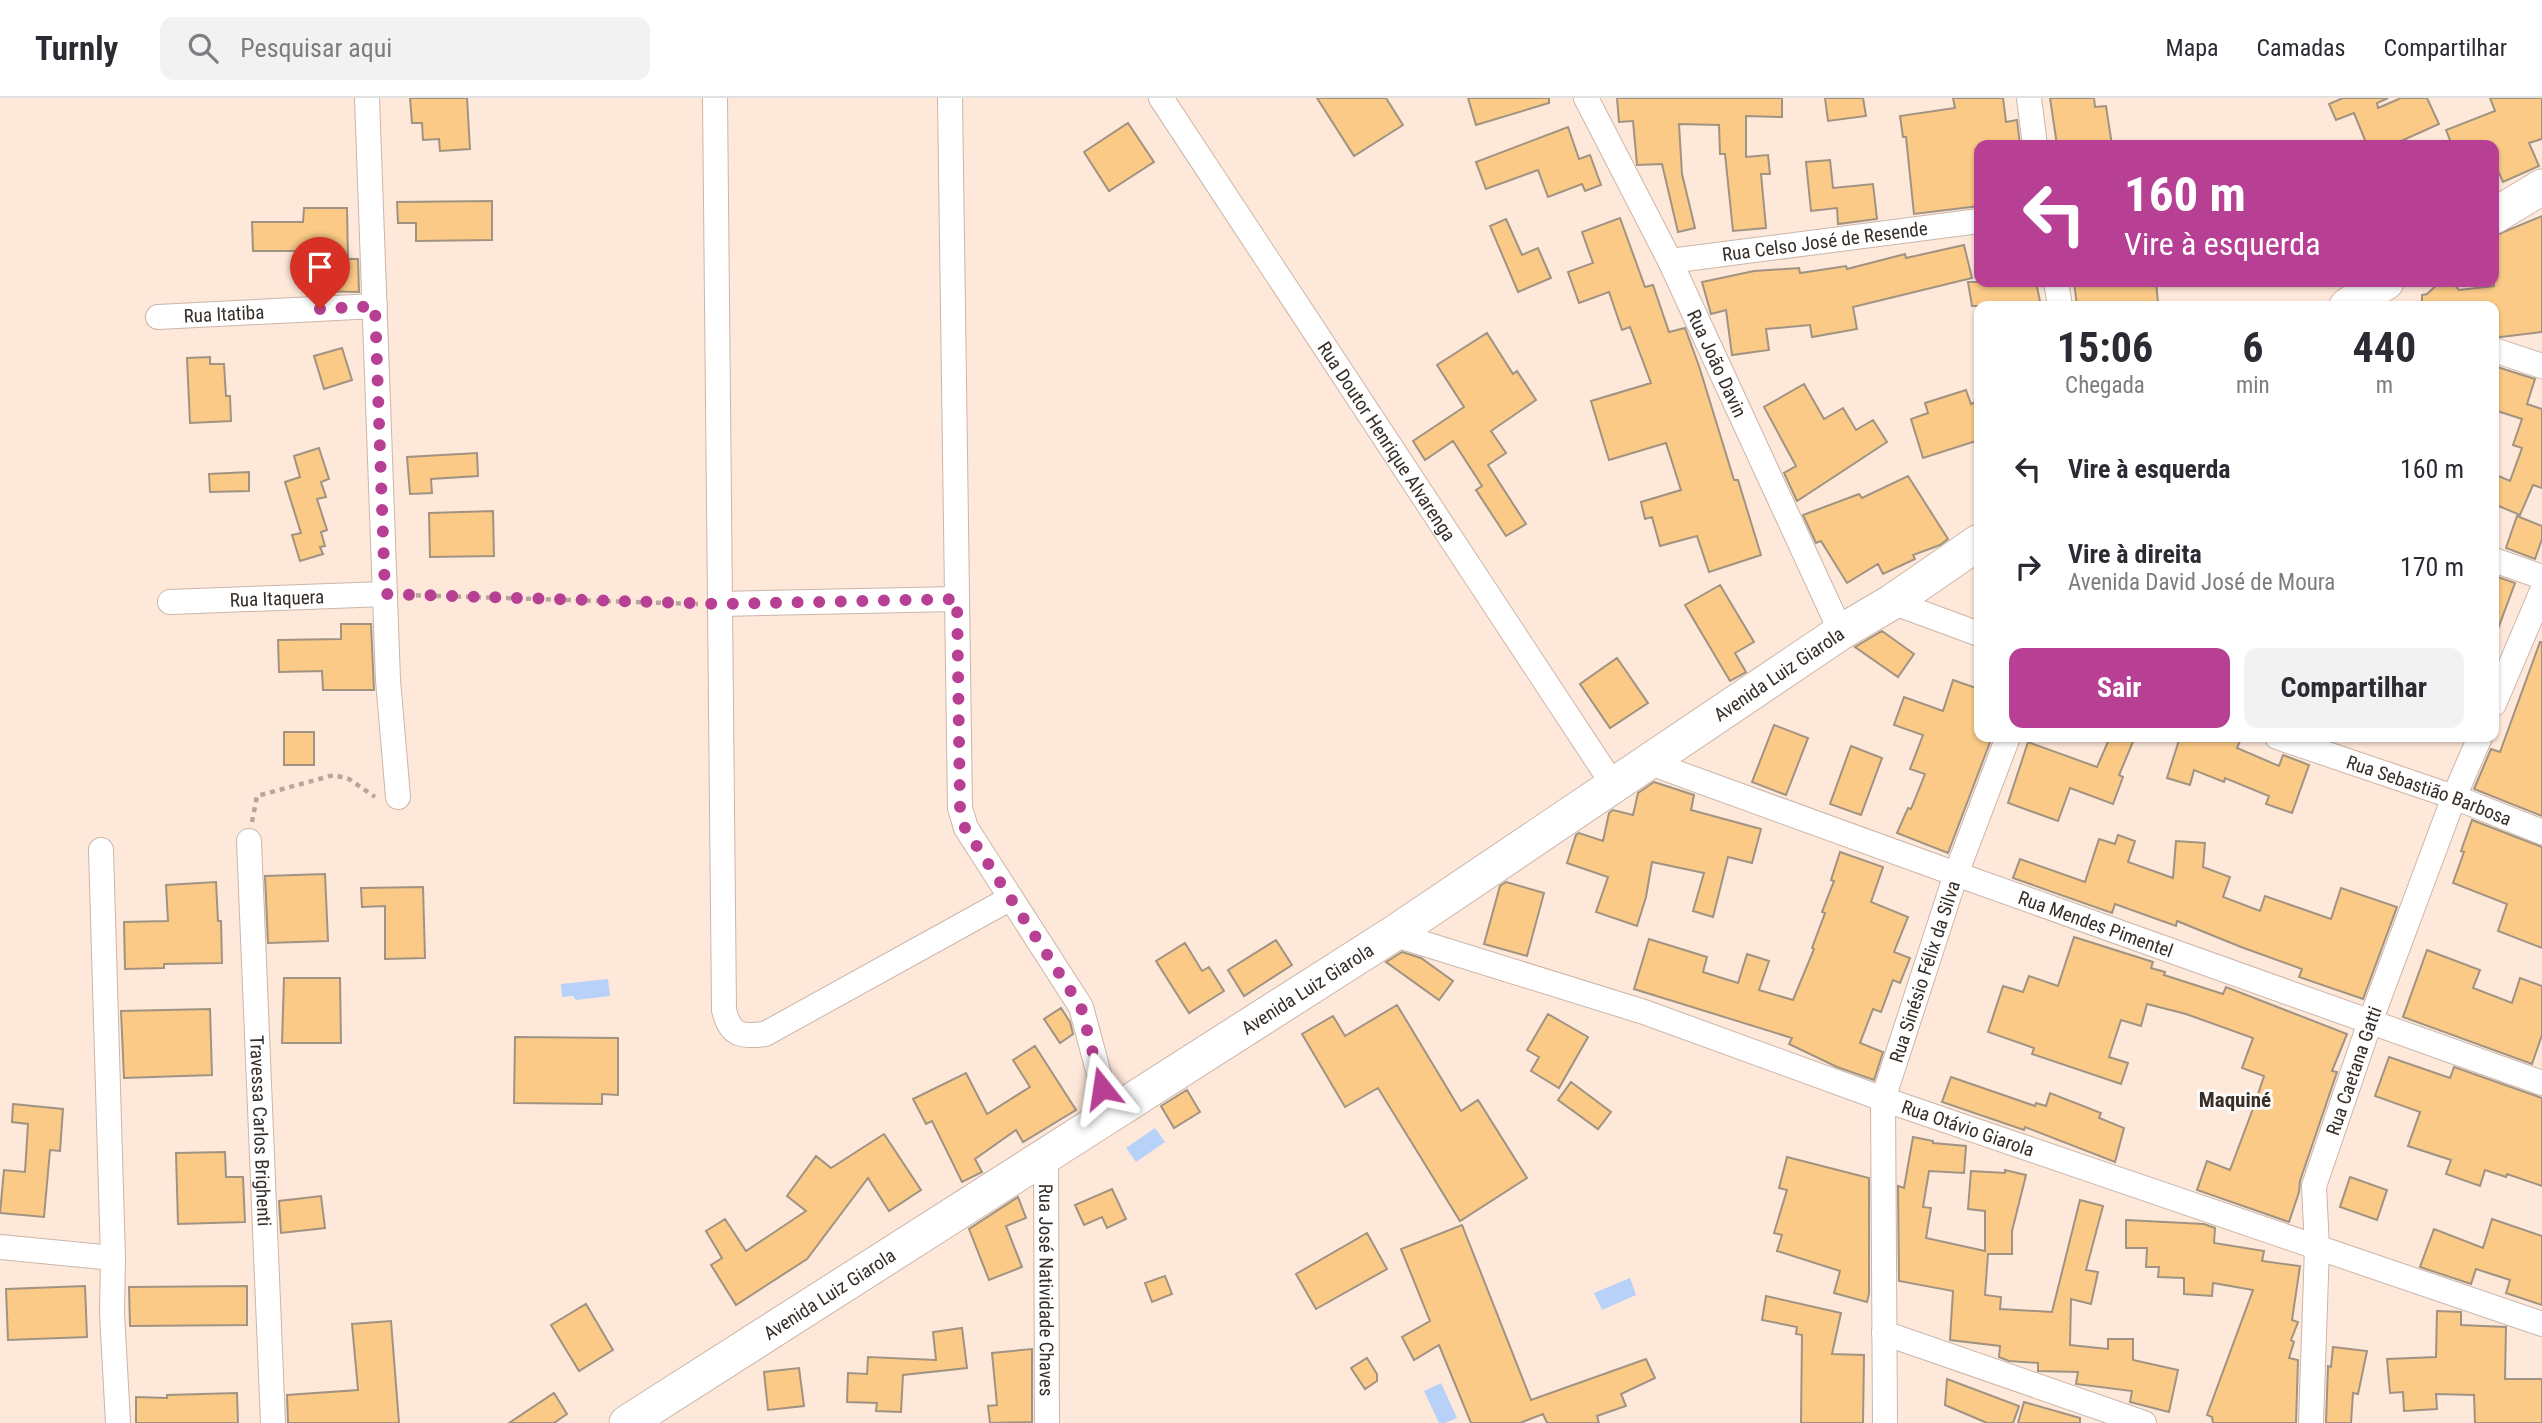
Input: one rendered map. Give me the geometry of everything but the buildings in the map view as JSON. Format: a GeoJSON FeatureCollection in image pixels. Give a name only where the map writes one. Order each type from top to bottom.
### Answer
{"type":"FeatureCollection","features":[{"type":"Feature","properties":{"kind":"street"},"geometry":{"type":"LineString","coordinates":[[367,98],[388,680],[398,797]]}},
{"type":"Feature","properties":{"kind":"street"},"geometry":{"type":"LineString","coordinates":[[715,98],[724,1010],[727,1025],[738,1034],[765,1034],[1011,898]]}},
{"type":"Feature","properties":{"kind":"street"},"geometry":{"type":"LineString","coordinates":[[950,98],[960,808],[965,828],[1081,1007],[1110,1115]]}},
{"type":"Feature","properties":{"kind":"street","name":"Rua Doutor Henrique Alvarenga"},"geometry":{"type":"LineString","coordinates":[[1161,98],[1614,786]]}},
{"type":"Feature","properties":{"kind":"street","name":"Rua João Davin"},"geometry":{"type":"LineString","coordinates":[[1586,98],[1670,261],[1841,632]]}},
{"type":"Feature","properties":{"kind":"street"},"geometry":{"type":"LineString","coordinates":[[2029,98],[2034,140]]}},
{"type":"Feature","properties":{"kind":"street"},"geometry":{"type":"LineString","coordinates":[[2499,213],[2542,187]]}},
{"type":"Feature","properties":{"kind":"street","name":"Rua Celso José de Resende"},"geometry":{"type":"LineString","coordinates":[[1670,261],[1974,222]]}},
{"type":"Feature","properties":{"kind":"street","name":"Rua Itatiba"},"geometry":{"type":"LineString","coordinates":[[158,317],[375,306]]}},
{"type":"Feature","properties":{"kind":"street"},"geometry":{"type":"LineString","coordinates":[[2499,352],[2542,366]]}},
{"type":"Feature","properties":{"kind":"street","name":"Avenida Luiz Giarola"},"geometry":{"type":"LineString","coordinates":[[627,1423],[1393,934],[1974,545]]}},
{"type":"Feature","properties":{"kind":"street"},"geometry":{"type":"LineString","coordinates":[[2499,562],[2542,577]]}},
{"type":"Feature","properties":{"kind":"street"},"geometry":{"type":"LineString","coordinates":[[2499,692],[2542,591]]}},
{"type":"Feature","properties":{"kind":"street","name":"Rua Itaquera"},"geometry":{"type":"LineString","coordinates":[[170,602],[385,594]]}},
{"type":"Feature","properties":{"kind":"street"},"geometry":{"type":"LineString","coordinates":[[720,604],[957,599]]}},
{"type":"Feature","properties":{"kind":"street"},"geometry":{"type":"LineString","coordinates":[[1892,602],[1974,632]]}},
{"type":"Feature","properties":{"kind":"street","name":"Rua Sinésio Félix da Silva"},"geometry":{"type":"LineString","coordinates":[[1885,1423],[1883,1099],[1956,874],[2006,742]]}},
{"type":"Feature","properties":{"kind":"street","name":"Rua Sebastião Barbosa"},"geometry":{"type":"LineString","coordinates":[[2292,742],[2454,797],[2542,832]]}},
{"type":"Feature","properties":{"kind":"street","name":"Rua Caetana Gatti"},"geometry":{"type":"LineString","coordinates":[[2311,1423],[2317,1247],[2314,1186],[2370,1022],[2454,797],[2478,742]]}},
{"type":"Feature","properties":{"kind":"street","name":"Rua Mendes Pimentel"},"geometry":{"type":"LineString","coordinates":[[1650,763],[2542,1083]]}},
{"type":"Feature","properties":{"kind":"street","name":"Travessa Carlos Brighenti"},"geometry":{"type":"LineString","coordinates":[[249,841],[273,1423]]}},
{"type":"Feature","properties":{"kind":"street"},"geometry":{"type":"LineString","coordinates":[[101,850],[113,1258],[112,1312],[118,1423]]}},
{"type":"Feature","properties":{"kind":"street","name":"Rua Otávio Giarola"},"geometry":{"type":"LineString","coordinates":[[1393,934],[1644,1012],[1883,1099],[2542,1324]]}},
{"type":"Feature","properties":{"kind":"street","name":"Rua José Natividade Chaves"},"geometry":{"type":"LineString","coordinates":[[1046,1155],[1047,1423]]}},
{"type":"Feature","properties":{"kind":"street"},"geometry":{"type":"LineString","coordinates":[[0,1247],[113,1258]]}},
{"type":"Feature","properties":{"kind":"street"},"geometry":{"type":"LineString","coordinates":[[1884,1334],[2144,1423]]}},
{"type":"Feature","properties":{"kind":"path"},"geometry":{"type":"LineString","coordinates":[[385,594],[720,604]]}},
{"type":"Feature","properties":{"kind":"path"},"geometry":{"type":"LineString","coordinates":[[249,841],[257,796],[334,775],[349,779],[385,805],[392,804],[398,797]]}},
{"type":"Feature","properties":{"kind":"water"},"geometry":{"type":"Polygon","coordinates":[[[608,979],[610,996],[576,1000],[573,996],[562,997],[561,984],[608,979]]]}},
{"type":"Feature","properties":{"kind":"water"},"geometry":{"type":"Polygon","coordinates":[[[1155,1128],[1165,1142],[1136,1162],[1126,1148],[1155,1128]]]}},
{"type":"Feature","properties":{"kind":"water"},"geometry":{"type":"Polygon","coordinates":[[[1630,1278],[1636,1295],[1602,1310],[1594,1293],[1630,1278]]]}},
{"type":"Feature","properties":{"kind":"water"},"geometry":{"type":"Polygon","coordinates":[[[1441,1383],[1457,1418],[1445,1423],[1439,1423],[1424,1391],[1441,1383]]]}},
{"type":"Feature","properties":{"kind":"district","name":"Maquiné"},"geometry":{"type":"Point","coordinates":[2235,1100]}},
{"type":"Feature","properties":{"kind":"route"},"geometry":{"type":"LineString","coordinates":[[320,309],[375,306],[385,594],[720,604],[957,599],[960,808],[965,828],[1081,1007],[1102,1088]]}}]}
